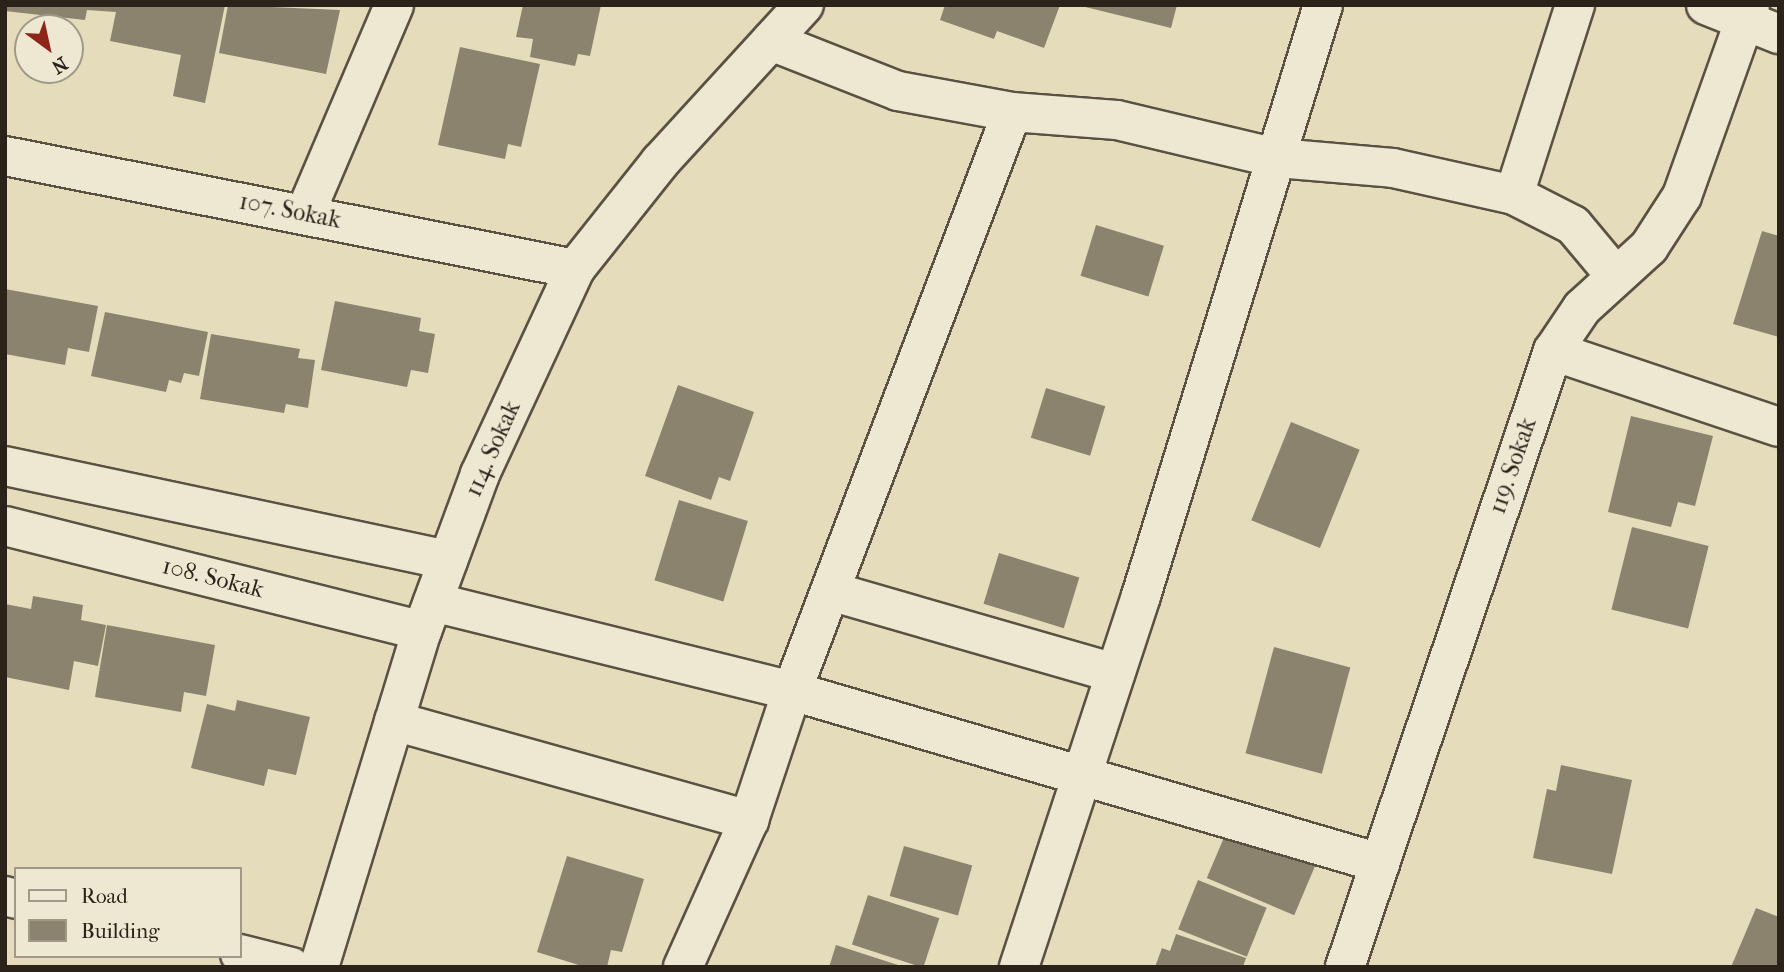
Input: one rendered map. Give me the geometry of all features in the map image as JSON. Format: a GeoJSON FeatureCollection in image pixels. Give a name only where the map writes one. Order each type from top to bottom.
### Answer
{"type":"FeatureCollection","features":[{"type":"Feature","properties":{"kind":"street"},"geometry":{"type":"LineString","coordinates":[[305,214],[394,5]]}},
{"type":"Feature","properties":{"kind":"street","name":"114. Sokak"},"geometry":{"type":"LineString","coordinates":[[319,967],[427,616],[480,474],[575,269],[660,162],[804,5]]}},
{"type":"Feature","properties":{"kind":"street"},"geometry":{"type":"LineString","coordinates":[[1019,967],[1115,673],[1324,5]]}},
{"type":"Feature","properties":{"kind":"street"},"geometry":{"type":"LineString","coordinates":[[1514,195],[1575,5]]}},
{"type":"Feature","properties":{"kind":"street"},"geometry":{"type":"LineString","coordinates":[[1706,5],[1747,12],[1779,34]]}},
{"type":"Feature","properties":{"kind":"street","name":"119. Sokak"},"geometry":{"type":"LineString","coordinates":[[1345,967],[1553,351],[1582,308],[1614,274],[1649,247],[1682,196],[1747,12]]}},
{"type":"Feature","properties":{"kind":"street"},"geometry":{"type":"LineString","coordinates":[[771,41],[898,91],[1012,112],[1117,121],[1276,158],[1393,168],[1514,195],[1573,225],[1614,274]]}},
{"type":"Feature","properties":{"kind":"street"},"geometry":{"type":"LineString","coordinates":[[683,967],[749,820],[792,691],[1012,112]]}},
{"type":"Feature","properties":{"kind":"street","name":"107. Sokak"},"geometry":{"type":"LineString","coordinates":[[5,156],[575,269]]}},
{"type":"Feature","properties":{"kind":"street"},"geometry":{"type":"LineString","coordinates":[[1553,351],[1779,427]]}},
{"type":"Feature","properties":{"kind":"street"},"geometry":{"type":"LineString","coordinates":[[5,466],[448,560]]}},
{"type":"Feature","properties":{"kind":"street","name":"108. Sokak"},"geometry":{"type":"LineString","coordinates":[[5,526],[792,691],[1380,863]]}},
{"type":"Feature","properties":{"kind":"street"},"geometry":{"type":"LineString","coordinates":[[830,590],[1115,673]]}},
{"type":"Feature","properties":{"kind":"street"},"geometry":{"type":"LineString","coordinates":[[394,720],[749,820]]}},
{"type":"Feature","properties":{"kind":"street"},"geometry":{"type":"LineString","coordinates":[[242,955],[291,967]]}},
{"type":"Feature","properties":{"kind":"building"},"geometry":{"type":"Polygon","coordinates":[[[5,5],[225,5],[205,103],[173,96],[181,55],[110,41],[116,12],[87,10],[85,20],[84,14],[5,11],[5,5]]]}},
{"type":"Feature","properties":{"kind":"building"},"geometry":{"type":"Polygon","coordinates":[[[228,5],[340,10],[326,74],[219,53],[228,5]]]}},
{"type":"Feature","properties":{"kind":"building"},"geometry":{"type":"Polygon","coordinates":[[[523,5],[601,5],[590,56],[578,54],[575,66],[530,57],[533,39],[516,37],[523,5]]]}},
{"type":"Feature","properties":{"kind":"building"},"geometry":{"type":"Polygon","coordinates":[[[945,5],[1060,5],[1044,48],[997,31],[994,39],[940,20],[945,5]]]}},
{"type":"Feature","properties":{"kind":"building"},"geometry":{"type":"Polygon","coordinates":[[[1077,5],[1177,5],[1171,28],[1077,5]]]}},
{"type":"Feature","properties":{"kind":"building"},"geometry":{"type":"Polygon","coordinates":[[[460,47],[540,64],[521,147],[508,144],[505,159],[438,145],[460,47]]]}},
{"type":"Feature","properties":{"kind":"building"},"geometry":{"type":"Polygon","coordinates":[[[1096,225],[1164,246],[1148,296],[1081,276],[1096,225]]]}},
{"type":"Feature","properties":{"kind":"building"},"geometry":{"type":"Polygon","coordinates":[[[1762,231],[1779,236],[1779,337],[1733,324],[1762,231]]]}},
{"type":"Feature","properties":{"kind":"building"},"geometry":{"type":"Polygon","coordinates":[[[5,289],[98,306],[89,352],[68,348],[65,365],[5,354],[5,289]]]}},
{"type":"Feature","properties":{"kind":"building"},"geometry":{"type":"Polygon","coordinates":[[[335,301],[421,318],[419,331],[435,334],[428,373],[411,370],[407,387],[321,370],[335,301]]]}},
{"type":"Feature","properties":{"kind":"building"},"geometry":{"type":"Polygon","coordinates":[[[105,312],[208,332],[199,376],[184,373],[181,383],[169,380],[166,392],[91,376],[105,312]]]}},
{"type":"Feature","properties":{"kind":"building"},"geometry":{"type":"Polygon","coordinates":[[[211,334],[300,349],[298,358],[315,360],[308,408],[286,404],[284,413],[200,399],[211,334]]]}},
{"type":"Feature","properties":{"kind":"building"},"geometry":{"type":"Polygon","coordinates":[[[678,385],[754,412],[730,481],[719,477],[711,500],[645,476],[678,385]]]}},
{"type":"Feature","properties":{"kind":"building"},"geometry":{"type":"Polygon","coordinates":[[[1046,388],[1105,406],[1090,456],[1031,438],[1046,388]]]}},
{"type":"Feature","properties":{"kind":"building"},"geometry":{"type":"Polygon","coordinates":[[[1631,416],[1713,436],[1695,506],[1678,502],[1671,527],[1608,512],[1631,416]]]}},
{"type":"Feature","properties":{"kind":"building"},"geometry":{"type":"Polygon","coordinates":[[[1291,422],[1360,450],[1320,548],[1251,520],[1291,422]]]}},
{"type":"Feature","properties":{"kind":"building"},"geometry":{"type":"Polygon","coordinates":[[[679,500],[748,521],[723,601],[654,580],[679,500]]]}},
{"type":"Feature","properties":{"kind":"building"},"geometry":{"type":"Polygon","coordinates":[[[1632,527],[1709,546],[1688,629],[1611,609],[1632,527]]]}},
{"type":"Feature","properties":{"kind":"building"},"geometry":{"type":"Polygon","coordinates":[[[999,553],[1079,578],[1064,628],[984,604],[999,553]]]}},
{"type":"Feature","properties":{"kind":"building"},"geometry":{"type":"Polygon","coordinates":[[[33,596],[83,605],[81,620],[106,625],[98,666],[74,661],[69,690],[5,677],[5,604],[31,609],[33,596]]]}},
{"type":"Feature","properties":{"kind":"building"},"geometry":{"type":"Polygon","coordinates":[[[107,625],[215,645],[206,696],[184,692],[181,712],[95,697],[107,625]]]}},
{"type":"Feature","properties":{"kind":"building"},"geometry":{"type":"Polygon","coordinates":[[[1274,647],[1350,667],[1322,774],[1246,753],[1274,647]]]}},
{"type":"Feature","properties":{"kind":"building"},"geometry":{"type":"Polygon","coordinates":[[[237,700],[310,717],[296,775],[268,769],[264,786],[191,768],[207,704],[235,711],[237,700]]]}},
{"type":"Feature","properties":{"kind":"building"},"geometry":{"type":"Polygon","coordinates":[[[1561,765],[1632,780],[1612,874],[1533,858],[1547,789],[1556,791],[1561,765]]]}},
{"type":"Feature","properties":{"kind":"building"},"geometry":{"type":"Polygon","coordinates":[[[1231,821],[1318,858],[1294,915],[1207,878],[1231,821]]]}},
{"type":"Feature","properties":{"kind":"building"},"geometry":{"type":"Polygon","coordinates":[[[904,846],[972,866],[958,916],[890,896],[904,846]]]}},
{"type":"Feature","properties":{"kind":"building"},"geometry":{"type":"Polygon","coordinates":[[[567,856],[644,879],[622,952],[611,950],[607,967],[585,967],[537,952],[567,856]]]}},
{"type":"Feature","properties":{"kind":"building"},"geometry":{"type":"Polygon","coordinates":[[[1198,880],[1267,908],[1247,957],[1178,929],[1198,880]]]}},
{"type":"Feature","properties":{"kind":"building"},"geometry":{"type":"Polygon","coordinates":[[[868,895],[939,918],[923,967],[852,944],[868,895]]]}},
{"type":"Feature","properties":{"kind":"building"},"geometry":{"type":"Polygon","coordinates":[[[1756,908],[1779,917],[1779,967],[1731,967],[1756,908]]]}},
{"type":"Feature","properties":{"kind":"building"},"geometry":{"type":"Polygon","coordinates":[[[1176,934],[1246,958],[1243,967],[1155,967],[1162,948],[1170,951],[1176,934]]]}},
{"type":"Feature","properties":{"kind":"building"},"geometry":{"type":"Polygon","coordinates":[[[836,945],[901,966],[901,967],[829,967],[836,945]]]}}]}
